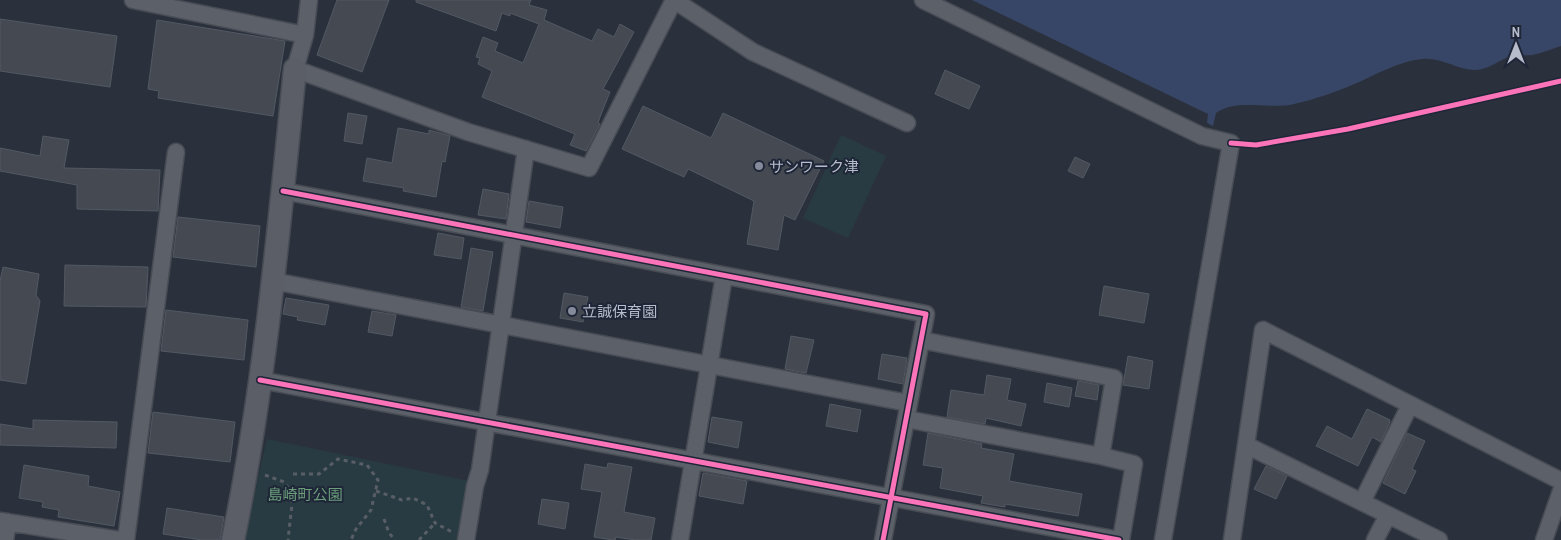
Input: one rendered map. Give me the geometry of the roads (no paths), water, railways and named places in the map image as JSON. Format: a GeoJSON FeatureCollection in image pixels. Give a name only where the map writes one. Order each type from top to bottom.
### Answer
{"type":"FeatureCollection","features":[{"type":"Feature","properties":{"kind":"street"},"geometry":{"type":"LineString","coordinates":[[133,0],[305,35]]}},
{"type":"Feature","properties":{"kind":"street"},"geometry":{"type":"LineString","coordinates":[[233,540],[247,468],[260,380],[273,281],[295,70],[305,35],[309,0]]}},
{"type":"Feature","properties":{"kind":"street"},"geometry":{"type":"LineString","coordinates":[[295,70],[468,132],[589,168],[674,0],[753,52],[907,123]]}},
{"type":"Feature","properties":{"kind":"street"},"geometry":{"type":"LineString","coordinates":[[923,0],[1202,136],[1231,143],[1163,540]]}},
{"type":"Feature","properties":{"kind":"street"},"geometry":{"type":"LineString","coordinates":[[468,540],[475,486],[480,470],[488,421],[526,149]]}},
{"type":"Feature","properties":{"kind":"street"},"geometry":{"type":"LineString","coordinates":[[126,540],[176,152]]}},
{"type":"Feature","properties":{"kind":"street"},"geometry":{"type":"LineString","coordinates":[[283,192],[926,314],[883,540]]}},
{"type":"Feature","properties":{"kind":"street"},"geometry":{"type":"LineString","coordinates":[[680,540],[724,276]]}},
{"type":"Feature","properties":{"kind":"street"},"geometry":{"type":"LineString","coordinates":[[260,380],[1120,540],[1134,464],[709,366],[273,281]]}},
{"type":"Feature","properties":{"kind":"street"},"geometry":{"type":"LineString","coordinates":[[1232,540],[1263,330],[1561,481]]}},
{"type":"Feature","properties":{"kind":"street"},"geometry":{"type":"LineString","coordinates":[[921,340],[1114,378],[1100,456]]}},
{"type":"Feature","properties":{"kind":"street"},"geometry":{"type":"LineString","coordinates":[[1362,502],[1410,405]]}},
{"type":"Feature","properties":{"kind":"street"},"geometry":{"type":"LineString","coordinates":[[1246,445],[1439,540]]}},
{"type":"Feature","properties":{"kind":"street"},"geometry":{"type":"LineString","coordinates":[[1544,540],[1561,491]]}},
{"type":"Feature","properties":{"kind":"street"},"geometry":{"type":"LineString","coordinates":[[1375,540],[1388,515]]}},
{"type":"Feature","properties":{"kind":"street"},"geometry":{"type":"LineString","coordinates":[[5,540],[4,521],[119,540]]}},
{"type":"Feature","properties":{"kind":"water"},"geometry":{"type":"Polygon","coordinates":[[[972,0],[1561,0],[1561,46],[1532,55],[1512,56],[1485,68],[1475,70],[1437,60],[1413,60],[1338,91],[1301,102],[1274,106],[1243,105],[1224,109],[1216,113],[1213,126],[1207,123],[1208,114],[972,0]]]}},
{"type":"Feature","properties":{"kind":"place","name":"サンワーク津"},"geometry":{"type":"Point","coordinates":[759,166]}},
{"type":"Feature","properties":{"kind":"place","name":"立誠保育園"},"geometry":{"type":"Point","coordinates":[572,311]}},
{"type":"Feature","properties":{"kind":"park label","name":"島崎町公園"},"geometry":{"type":"Point","coordinates":[305,494]}}]}
